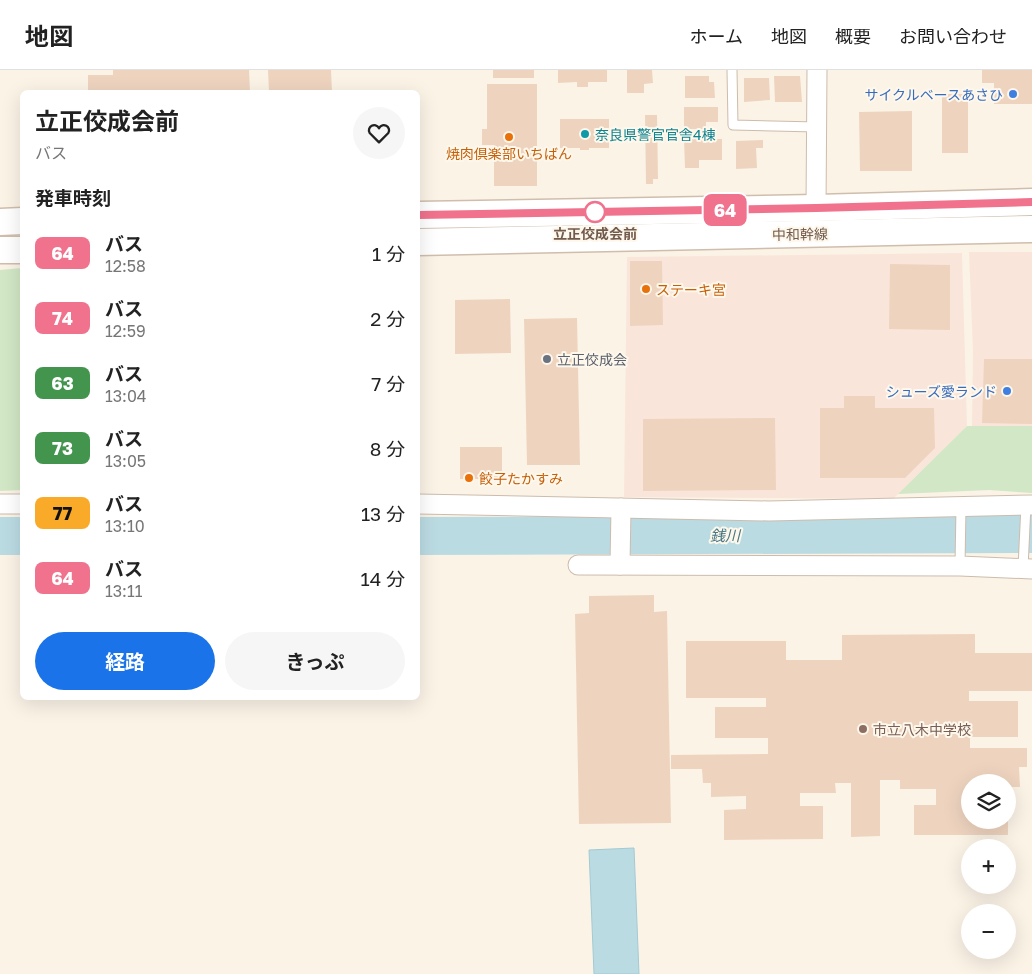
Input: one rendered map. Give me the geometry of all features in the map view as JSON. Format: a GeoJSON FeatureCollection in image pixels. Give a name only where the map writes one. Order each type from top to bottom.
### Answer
{"type":"FeatureCollection","features":[{"type":"Feature","properties":{"kind":"main road","name":"中和幹線"},"geometry":{"type":"LineString","coordinates":[[420,215],[1032,202]]}},
{"type":"Feature","properties":{"kind":"main road"},"geometry":{"type":"LineString","coordinates":[[0,222],[20,222]]}},
{"type":"Feature","properties":{"kind":"main road","name":"中和幹線"},"geometry":{"type":"LineString","coordinates":[[420,242],[1032,229]]}},
{"type":"Feature","properties":{"kind":"main road"},"geometry":{"type":"LineString","coordinates":[[0,250],[20,250]]}},
{"type":"Feature","properties":{"kind":"street"},"geometry":{"type":"LineString","coordinates":[[816,208],[817,70]]}},
{"type":"Feature","properties":{"kind":"street"},"geometry":{"type":"LineString","coordinates":[[0,504],[20,504]]}},
{"type":"Feature","properties":{"kind":"street"},"geometry":{"type":"LineString","coordinates":[[420,504],[621,513],[961,507],[1028,509]]}},
{"type":"Feature","properties":{"kind":"street"},"geometry":{"type":"LineString","coordinates":[[620,559],[621,513]]}},
{"type":"Feature","properties":{"kind":"street"},"geometry":{"type":"LineString","coordinates":[[578,564],[620,559],[960,566],[1027,564]]}},
{"type":"Feature","properties":{"kind":"lane"},"geometry":{"type":"LineString","coordinates":[[732,70],[733,125],[817,127]]}},
{"type":"Feature","properties":{"kind":"lane"},"geometry":{"type":"LineString","coordinates":[[960,566],[961,507]]}},
{"type":"Feature","properties":{"kind":"lane"},"geometry":{"type":"LineString","coordinates":[[1027,564],[1028,509]]}},
{"type":"Feature","properties":{"kind":"shaded area"},"geometry":{"type":"Polygon","coordinates":[[[969,252],[1032,252],[1032,426],[972,426],[973,352],[969,252]]]}},
{"type":"Feature","properties":{"kind":"shaded area"},"geometry":{"type":"Polygon","coordinates":[[[962,253],[967,426],[893,499],[624,497],[627,257],[962,253]]]}},
{"type":"Feature","properties":{"kind":"green space"},"geometry":{"type":"Polygon","coordinates":[[[20,268],[20,490],[0,491],[0,270],[20,268]]]}},
{"type":"Feature","properties":{"kind":"green space"},"geometry":{"type":"Polygon","coordinates":[[[967,426],[1032,426],[1032,493],[989,490],[898,494],[967,426]]]}},
{"type":"Feature","properties":{"kind":"water"},"geometry":{"type":"Polygon","coordinates":[[[634,848],[639,974],[594,974],[589,850],[634,848]]]}},
{"type":"Feature","properties":{"kind":"building"},"geometry":{"type":"Polygon","coordinates":[[[113,70],[249,70],[250,90],[88,90],[88,75],[113,75],[113,70]]]}},
{"type":"Feature","properties":{"kind":"building"},"geometry":{"type":"Polygon","coordinates":[[[268,70],[331,70],[332,90],[269,90],[268,70]]]}},
{"type":"Feature","properties":{"kind":"building"},"geometry":{"type":"Polygon","coordinates":[[[493,70],[534,70],[534,78],[493,78],[493,70]]]}},
{"type":"Feature","properties":{"kind":"building"},"geometry":{"type":"Polygon","coordinates":[[[558,70],[607,70],[607,82],[588,82],[588,87],[577,87],[577,82],[558,83],[558,70]]]}},
{"type":"Feature","properties":{"kind":"building"},"geometry":{"type":"Polygon","coordinates":[[[627,70],[652,70],[653,83],[644,84],[644,93],[627,93],[627,70]]]}},
{"type":"Feature","properties":{"kind":"building","name":"サイクルベースあさひ"},"geometry":{"type":"Polygon","coordinates":[[[982,70],[1032,70],[1032,104],[994,104],[994,83],[982,83],[982,70]]]}},
{"type":"Feature","properties":{"kind":"building"},"geometry":{"type":"Polygon","coordinates":[[[685,76],[709,76],[709,82],[714,82],[715,98],[685,98],[685,76]]]}},
{"type":"Feature","properties":{"kind":"building"},"geometry":{"type":"Polygon","coordinates":[[[774,76],[800,76],[802,102],[775,102],[774,76]]]}},
{"type":"Feature","properties":{"kind":"building"},"geometry":{"type":"Polygon","coordinates":[[[744,78],[769,78],[770,100],[744,102],[744,78]]]}},
{"type":"Feature","properties":{"kind":"building","name":"焼肉倶楽部いちばん"},"geometry":{"type":"Polygon","coordinates":[[[487,84],[537,84],[537,186],[494,186],[494,145],[482,145],[482,129],[487,129],[487,84]]]}},
{"type":"Feature","properties":{"kind":"building"},"geometry":{"type":"Polygon","coordinates":[[[942,94],[968,94],[968,153],[942,153],[942,94]]]}},
{"type":"Feature","properties":{"kind":"building"},"geometry":{"type":"Polygon","coordinates":[[[684,107],[718,107],[718,122],[706,122],[706,129],[684,129],[684,107]]]}},
{"type":"Feature","properties":{"kind":"building"},"geometry":{"type":"Polygon","coordinates":[[[912,111],[912,171],[860,171],[859,112],[912,111]]]}},
{"type":"Feature","properties":{"kind":"building"},"geometry":{"type":"Polygon","coordinates":[[[645,115],[657,115],[658,179],[653,179],[653,184],[646,184],[645,115]]]}},
{"type":"Feature","properties":{"kind":"building","name":"奈良県警官官舎4棟"},"geometry":{"type":"Polygon","coordinates":[[[560,119],[609,119],[609,148],[580,150],[580,148],[560,148],[560,119]]]}},
{"type":"Feature","properties":{"kind":"building"},"geometry":{"type":"Polygon","coordinates":[[[684,139],[722,139],[722,160],[699,160],[699,168],[685,168],[684,139]]]}},
{"type":"Feature","properties":{"kind":"building"},"geometry":{"type":"Polygon","coordinates":[[[763,140],[763,148],[756,148],[757,168],[736,169],[736,141],[763,140]]]}},
{"type":"Feature","properties":{"kind":"building"},"geometry":{"type":"Polygon","coordinates":[[[630,261],[662,261],[663,325],[630,326],[630,261]]]}},
{"type":"Feature","properties":{"kind":"building"},"geometry":{"type":"Polygon","coordinates":[[[890,264],[950,265],[950,330],[889,329],[890,264]]]}},
{"type":"Feature","properties":{"kind":"building"},"geometry":{"type":"Polygon","coordinates":[[[510,299],[511,353],[455,354],[455,300],[510,299]]]}},
{"type":"Feature","properties":{"kind":"building"},"geometry":{"type":"Polygon","coordinates":[[[577,318],[580,465],[527,465],[524,319],[577,318]]]}},
{"type":"Feature","properties":{"kind":"building","name":"シューズ愛ランド"},"geometry":{"type":"Polygon","coordinates":[[[984,359],[1032,359],[1032,424],[982,423],[984,359]]]}},
{"type":"Feature","properties":{"kind":"building"},"geometry":{"type":"Polygon","coordinates":[[[844,396],[875,396],[875,408],[934,408],[935,448],[905,478],[820,478],[820,408],[844,408],[844,396]]]}},
{"type":"Feature","properties":{"kind":"building"},"geometry":{"type":"Polygon","coordinates":[[[775,418],[776,490],[643,491],[643,419],[775,418]]]}},
{"type":"Feature","properties":{"kind":"building"},"geometry":{"type":"Polygon","coordinates":[[[460,447],[502,447],[502,479],[460,479],[460,447]]]}},
{"type":"Feature","properties":{"kind":"building"},"geometry":{"type":"Polygon","coordinates":[[[654,595],[654,612],[667,611],[671,823],[579,824],[575,614],[589,613],[589,596],[654,595]]]}},
{"type":"Feature","properties":{"kind":"building"},"geometry":{"type":"Polygon","coordinates":[[[975,634],[975,653],[1032,653],[1032,691],[969,691],[969,701],[1018,701],[1018,737],[970,737],[970,748],[1027,748],[1027,767],[1019,767],[1020,787],[1016,787],[1016,774],[961,774],[961,829],[1008,829],[1008,835],[914,835],[914,805],[936,805],[936,789],[900,789],[900,780],[880,780],[880,836],[851,837],[851,783],[835,783],[836,793],[800,793],[800,806],[823,806],[823,839],[724,840],[724,810],[746,809],[746,796],[711,797],[711,783],[703,783],[702,769],[671,769],[671,755],[768,754],[768,738],[715,738],[715,707],[766,707],[766,698],[686,698],[686,641],[786,641],[786,660],[842,660],[842,635],[975,634]]]}},
{"type":"Feature","properties":{"kind":"waterway","name":"銭川"},"geometry":{"type":"LineString","coordinates":[[420,536],[1032,534]]}},
{"type":"Feature","properties":{"kind":"waterway","name":"銭川"},"geometry":{"type":"LineString","coordinates":[[0,536],[20,536]]}},
{"type":"Feature","properties":{"kind":"bus line","name":"64"},"geometry":{"type":"LineString","coordinates":[[420,215],[1032,202]]}},
{"type":"Feature","properties":{"kind":"place","name":"サイクルベースあさひ"},"geometry":{"type":"Point","coordinates":[1013,94]}},
{"type":"Feature","properties":{"kind":"place","name":"奈良県警官官舎4棟"},"geometry":{"type":"Point","coordinates":[585,134]}},
{"type":"Feature","properties":{"kind":"place","name":"焼肉倶楽部いちばん"},"geometry":{"type":"Point","coordinates":[509,137]}},
{"type":"Feature","properties":{"kind":"place","name":"立正佼成会前"},"geometry":{"type":"Point","coordinates":[595,212]}},
{"type":"Feature","properties":{"kind":"place","name":"ステーキ宮"},"geometry":{"type":"Point","coordinates":[646,289]}},
{"type":"Feature","properties":{"kind":"place","name":"立正佼成会"},"geometry":{"type":"Point","coordinates":[547,359]}},
{"type":"Feature","properties":{"kind":"place","name":"シューズ愛ランド"},"geometry":{"type":"Point","coordinates":[1007,391]}},
{"type":"Feature","properties":{"kind":"place","name":"餃子たかすみ"},"geometry":{"type":"Point","coordinates":[469,478]}},
{"type":"Feature","properties":{"kind":"place","name":"市立八木中学校"},"geometry":{"type":"Point","coordinates":[863,729]}}]}
